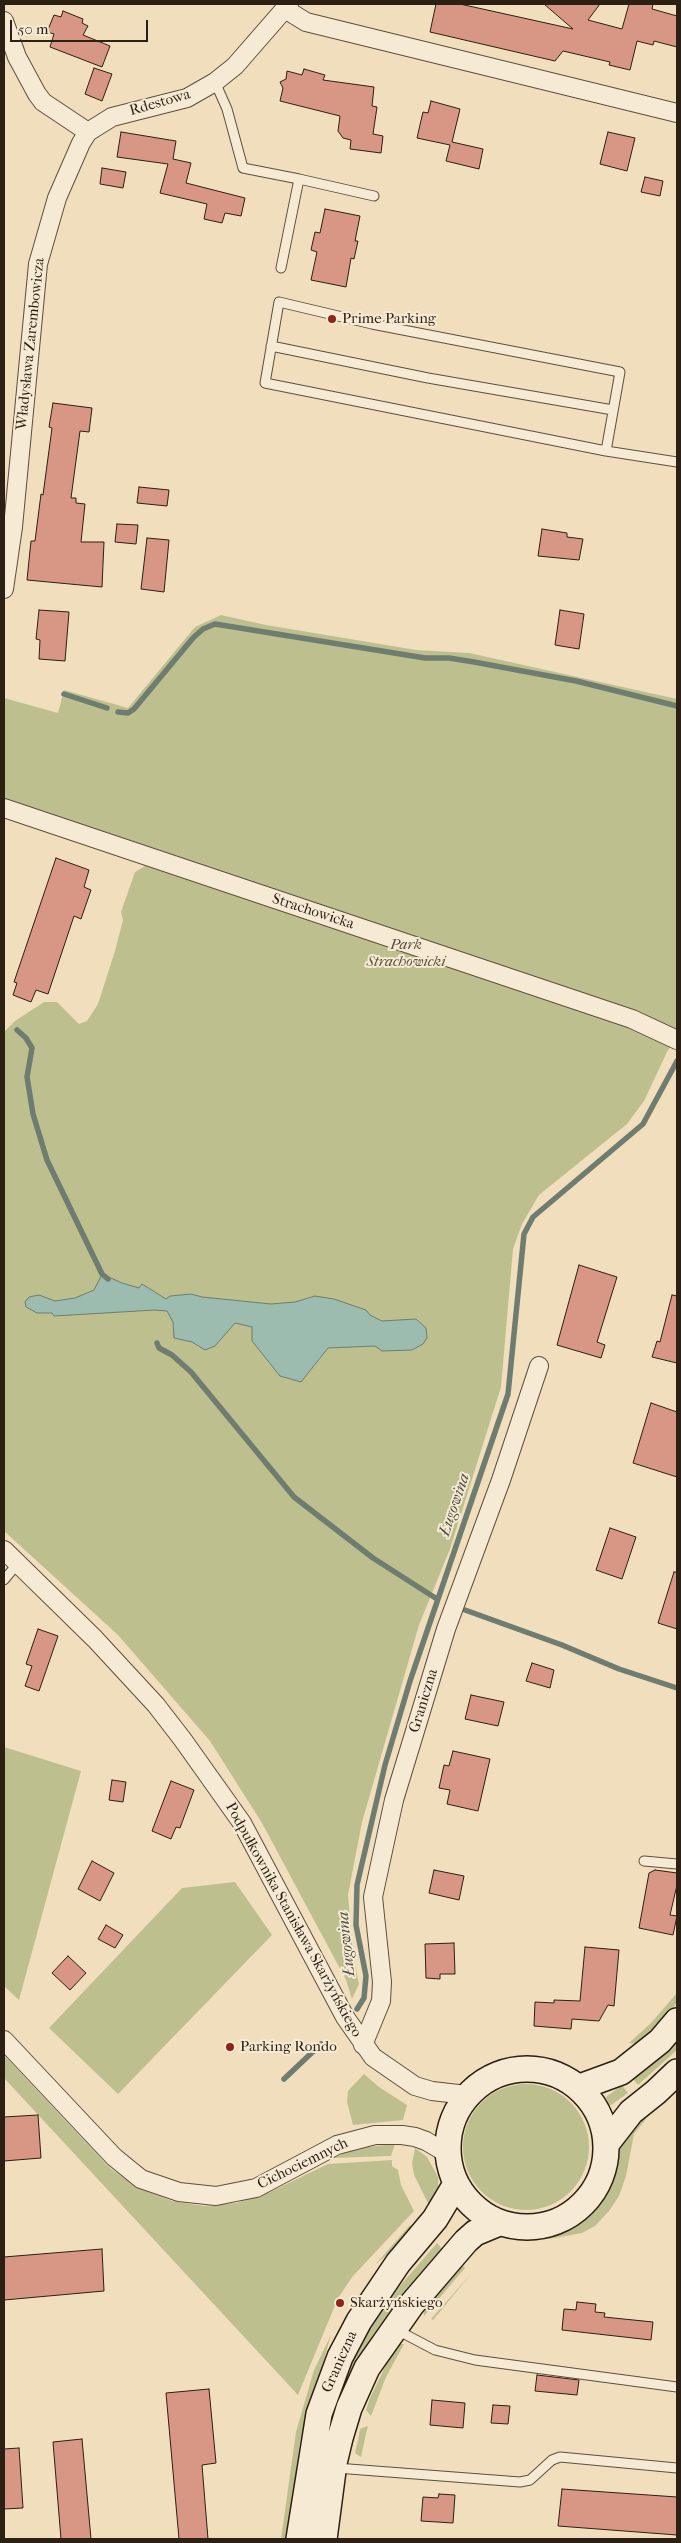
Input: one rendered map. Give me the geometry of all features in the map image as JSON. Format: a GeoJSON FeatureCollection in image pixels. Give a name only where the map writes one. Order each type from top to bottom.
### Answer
{"type":"FeatureCollection","features":[{"type":"Feature","properties":{"kind":"main road"},"geometry":{"type":"LineString","coordinates":[[580,2087],[621,2072],[660,2041],[677,2021]]}},
{"type":"Feature","properties":{"kind":"main road"},"geometry":{"type":"LineString","coordinates":[[523,2067],[554,2072],[580,2087],[598,2110],[608,2143],[603,2174],[588,2200],[564,2219],[549,2224],[523,2226],[500,2223],[476,2210],[456,2184],[448,2154],[451,2122],[467,2095],[494,2075],[523,2067]]}},
{"type":"Feature","properties":{"kind":"main road"},"geometry":{"type":"LineString","coordinates":[[608,2143],[631,2112],[677,2072]]}},
{"type":"Feature","properties":{"kind":"main road","name":"Graniczna"},"geometry":{"type":"LineString","coordinates":[[299,2539],[318,2414],[340,2357],[359,2321],[398,2263],[435,2218],[456,2184]]}},
{"type":"Feature","properties":{"kind":"main road","name":"Graniczna"},"geometry":{"type":"LineString","coordinates":[[324,2539],[333,2467],[354,2396],[372,2359],[393,2328],[466,2241],[475,2233],[500,2223]]}},
{"type":"Feature","properties":{"kind":"street","name":"Rdestowa"},"geometry":{"type":"LineString","coordinates":[[88,132],[112,116],[187,98],[215,82],[235,66],[287,6]]}},
{"type":"Feature","properties":{"kind":"street"},"geometry":{"type":"LineString","coordinates":[[287,6],[306,22],[677,113]]}},
{"type":"Feature","properties":{"kind":"street"},"geometry":{"type":"LineString","coordinates":[[4,21],[17,57],[43,102],[88,132]]}},
{"type":"Feature","properties":{"kind":"street","name":"Władysława Zarembowicza"},"geometry":{"type":"LineString","coordinates":[[4,590],[13,527],[38,264],[57,198],[88,132]]}},
{"type":"Feature","properties":{"kind":"street","name":"Strachowicka"},"geometry":{"type":"LineString","coordinates":[[4,808],[632,1019],[677,1040]]}},
{"type":"Feature","properties":{"kind":"street","name":"Graniczna"},"geometry":{"type":"LineString","coordinates":[[363,2045],[381,2001],[382,1982],[373,1897],[394,1800],[446,1629],[501,1480],[539,1366]]}},
{"type":"Feature","properties":{"kind":"street","name":"Podpułkownika Stanisława Skarżyńskiego"},"geometry":{"type":"LineString","coordinates":[[4,1550],[95,1639],[156,1705],[183,1740],[242,1823],[345,2017],[363,2045],[381,2064],[415,2086],[432,2091],[467,2095]]}},
{"type":"Feature","properties":{"kind":"street","name":"Cichociemnych"},"geometry":{"type":"LineString","coordinates":[[4,2040],[114,2158],[142,2179],[179,2192],[216,2196],[256,2188],[337,2144],[375,2135],[415,2137],[448,2154]]}},
{"type":"Feature","properties":{"kind":"lane"},"geometry":{"type":"LineString","coordinates":[[215,82],[227,109],[243,168],[374,196]]}},
{"type":"Feature","properties":{"kind":"lane"},"geometry":{"type":"LineString","coordinates":[[281,268],[299,179]]}},
{"type":"Feature","properties":{"kind":"lane"},"geometry":{"type":"LineString","coordinates":[[606,450],[620,372],[372,324],[279,302],[265,384],[606,450],[677,462]]}},
{"type":"Feature","properties":{"kind":"lane"},"geometry":{"type":"LineString","coordinates":[[271,346],[428,378],[613,410]]}},
{"type":"Feature","properties":{"kind":"lane"},"geometry":{"type":"LineString","coordinates":[[4,1580],[18,1563]]}},
{"type":"Feature","properties":{"kind":"lane"},"geometry":{"type":"LineString","coordinates":[[644,1861],[677,1864]]}},
{"type":"Feature","properties":{"kind":"lane"},"geometry":{"type":"LineString","coordinates":[[393,2328],[435,2350],[475,2360],[677,2387]]}},
{"type":"Feature","properties":{"kind":"lane"},"geometry":{"type":"LineString","coordinates":[[333,2467],[520,2482],[530,2480],[552,2460],[560,2457],[677,2468]]}},
{"type":"Feature","properties":{"kind":"green space","name":"Park Strachowicki"},"geometry":{"type":"Polygon","coordinates":[[[221,615],[266,625],[416,650],[469,653],[677,699],[677,1040],[668,1050],[644,1101],[627,1124],[539,1195],[522,1224],[513,1249],[501,1387],[450,1549],[419,1625],[362,1822],[348,1895],[353,1955],[359,1984],[352,1999],[346,1980],[262,1823],[210,1741],[118,1635],[4,1531],[4,1032],[15,1021],[44,1002],[57,1002],[79,1024],[87,1021],[98,1004],[123,920],[121,912],[135,872],[150,863],[150,847],[4,800],[4,698],[58,713],[64,690],[128,708],[195,627],[221,615]]]}},
{"type":"Feature","properties":{"kind":"green space"},"geometry":{"type":"Polygon","coordinates":[[[4,1747],[81,1771],[19,2000],[4,1986],[4,1747]]]}},
{"type":"Feature","properties":{"kind":"green space"},"geometry":{"type":"Polygon","coordinates":[[[235,1882],[272,1935],[118,2094],[49,2028],[182,1888],[235,1882]]]}},
{"type":"Feature","properties":{"kind":"green space"},"geometry":{"type":"Polygon","coordinates":[[[677,1993],[677,2003],[657,2026],[638,2044],[629,2043],[651,2023],[677,1993]]]}},
{"type":"Feature","properties":{"kind":"green space"},"geometry":{"type":"Polygon","coordinates":[[[677,2038],[677,2050],[638,2085],[632,2078],[677,2038]]]}},
{"type":"Feature","properties":{"kind":"green space"},"geometry":{"type":"Polygon","coordinates":[[[4,2055],[110,2168],[138,2188],[172,2201],[205,2206],[237,2203],[270,2192],[328,2164],[392,2160],[392,2166],[398,2170],[401,2185],[414,2211],[353,2276],[338,2298],[298,2395],[4,2078],[4,2055]]]}},
{"type":"Feature","properties":{"kind":"green space"},"geometry":{"type":"Polygon","coordinates":[[[364,2074],[379,2087],[407,2105],[403,2120],[353,2125],[347,2102],[348,2091],[364,2074]]]}},
{"type":"Feature","properties":{"kind":"green space"},"geometry":{"type":"Polygon","coordinates":[[[526,2084],[550,2089],[571,2102],[584,2123],[589,2147],[584,2171],[571,2192],[550,2205],[526,2210],[502,2205],[481,2192],[468,2171],[463,2147],[468,2123],[481,2102],[502,2089],[526,2084]]]}},
{"type":"Feature","properties":{"kind":"green space"},"geometry":{"type":"Polygon","coordinates":[[[622,2085],[628,2093],[611,2105],[608,2104],[606,2097],[622,2085]]]}},
{"type":"Feature","properties":{"kind":"green space"},"geometry":{"type":"Polygon","coordinates":[[[642,2113],[646,2119],[634,2134],[626,2176],[619,2196],[609,2211],[595,2226],[582,2233],[549,2239],[549,2237],[578,2225],[599,2204],[616,2172],[619,2144],[642,2113]]]}},
{"type":"Feature","properties":{"kind":"green space"},"geometry":{"type":"Polygon","coordinates":[[[395,2144],[391,2156],[332,2158],[357,2148],[395,2144]]]}},
{"type":"Feature","properties":{"kind":"green space"},"geometry":{"type":"Polygon","coordinates":[[[415,2148],[427,2157],[438,2177],[439,2194],[431,2209],[414,2175],[412,2163],[415,2148]]]}},
{"type":"Feature","properties":{"kind":"green space"},"geometry":{"type":"Polygon","coordinates":[[[414,2225],[418,2227],[375,2265],[409,2226],[414,2225]]]}},
{"type":"Feature","properties":{"kind":"green space"},"geometry":{"type":"Polygon","coordinates":[[[437,2243],[443,2250],[399,2300],[373,2335],[346,2385],[341,2383],[374,2321],[398,2288],[437,2243]]]}},
{"type":"Feature","properties":{"kind":"green space"},"geometry":{"type":"Polygon","coordinates":[[[461,2264],[465,2268],[424,2316],[423,2308],[461,2264]]]}},
{"type":"Feature","properties":{"kind":"green space"},"geometry":{"type":"Polygon","coordinates":[[[471,2274],[433,2320],[431,2319],[471,2274]]]}},
{"type":"Feature","properties":{"kind":"green space"},"geometry":{"type":"Polygon","coordinates":[[[331,2335],[300,2441],[287,2539],[281,2539],[296,2432],[314,2370],[331,2335]]]}},
{"type":"Feature","properties":{"kind":"green space"},"geometry":{"type":"Polygon","coordinates":[[[396,2344],[404,2344],[386,2377],[371,2416],[366,2410],[370,2398],[396,2344]]]}},
{"type":"Feature","properties":{"kind":"green space"},"geometry":{"type":"Polygon","coordinates":[[[368,2426],[361,2457],[355,2453],[360,2429],[368,2426]]]}},
{"type":"Feature","properties":{"kind":"shaded area"},"geometry":{"type":"Polygon","coordinates":[[[102,1274],[139,1288],[142,1284],[166,1299],[170,1296],[191,1294],[202,1297],[271,1304],[295,1302],[315,1296],[334,1299],[366,1310],[370,1315],[382,1321],[416,1319],[426,1328],[427,1338],[423,1344],[412,1350],[382,1351],[375,1346],[328,1348],[301,1382],[280,1376],[252,1341],[252,1327],[235,1323],[215,1346],[205,1350],[192,1342],[174,1338],[173,1322],[167,1311],[155,1310],[54,1316],[52,1313],[37,1313],[26,1307],[25,1302],[29,1297],[39,1295],[55,1301],[75,1298],[94,1290],[102,1274]]]}},
{"type":"Feature","properties":{"kind":"building"},"geometry":{"type":"Polygon","coordinates":[[[436,4],[460,4],[573,29],[544,4],[600,4],[588,20],[622,29],[629,4],[653,4],[652,9],[677,16],[677,47],[654,41],[653,45],[637,41],[630,70],[609,65],[610,62],[563,51],[555,61],[430,32],[436,4]]]}},
{"type":"Feature","properties":{"kind":"building"},"geometry":{"type":"Polygon","coordinates":[[[63,11],[83,19],[82,23],[88,26],[83,35],[110,46],[102,67],[50,47],[54,34],[47,32],[54,15],[61,17],[63,11]]]}},
{"type":"Feature","properties":{"kind":"building"},"geometry":{"type":"Polygon","coordinates":[[[94,68],[112,74],[102,101],[85,94],[94,68]]]}},
{"type":"Feature","properties":{"kind":"building"},"geometry":{"type":"Polygon","coordinates":[[[304,69],[325,75],[323,80],[374,87],[372,106],[377,107],[373,134],[383,136],[381,153],[350,149],[351,140],[343,138],[338,131],[340,116],[280,101],[283,88],[280,82],[286,79],[287,71],[302,75],[304,69]]]}},
{"type":"Feature","properties":{"kind":"building"},"geometry":{"type":"Polygon","coordinates":[[[431,101],[460,109],[452,142],[483,149],[479,169],[446,161],[450,145],[417,138],[423,112],[428,113],[431,101]]]}},
{"type":"Feature","properties":{"kind":"building"},"geometry":{"type":"Polygon","coordinates":[[[121,132],[176,141],[173,159],[191,163],[186,183],[245,198],[241,216],[225,213],[222,223],[204,219],[207,204],[160,193],[168,164],[117,157],[121,132]]]}},
{"type":"Feature","properties":{"kind":"building"},"geometry":{"type":"Polygon","coordinates":[[[608,132],[635,138],[627,171],[600,164],[608,132]]]}},
{"type":"Feature","properties":{"kind":"building"},"geometry":{"type":"Polygon","coordinates":[[[102,168],[126,172],[123,188],[100,184],[102,168]]]}},
{"type":"Feature","properties":{"kind":"building"},"geometry":{"type":"Polygon","coordinates":[[[645,177],[663,181],[660,196],[641,192],[645,177]]]}},
{"type":"Feature","properties":{"kind":"building"},"geometry":{"type":"Polygon","coordinates":[[[325,209],[360,216],[355,241],[358,241],[354,259],[351,258],[346,287],[311,280],[317,252],[311,250],[315,232],[320,233],[325,209]]]}},
{"type":"Feature","properties":{"kind":"building"},"geometry":{"type":"Polygon","coordinates":[[[53,403],[92,408],[89,432],[80,431],[71,498],[76,498],[76,503],[85,504],[81,542],[104,542],[102,587],[27,580],[31,541],[35,541],[41,494],[43,495],[52,428],[49,427],[53,403]]]}},
{"type":"Feature","properties":{"kind":"building"},"geometry":{"type":"Polygon","coordinates":[[[139,487],[169,490],[167,506],[137,503],[139,487]]]}},
{"type":"Feature","properties":{"kind":"building"},"geometry":{"type":"Polygon","coordinates":[[[117,524],[138,525],[136,544],[115,542],[117,524]]]}},
{"type":"Feature","properties":{"kind":"building"},"geometry":{"type":"Polygon","coordinates":[[[542,529],[567,533],[567,537],[583,539],[579,560],[538,556],[542,529]]]}},
{"type":"Feature","properties":{"kind":"building"},"geometry":{"type":"Polygon","coordinates":[[[147,538],[169,540],[164,592],[141,589],[147,538]]]}},
{"type":"Feature","properties":{"kind":"building"},"geometry":{"type":"Polygon","coordinates":[[[39,610],[69,612],[65,661],[39,659],[40,640],[36,639],[39,610]]]}},
{"type":"Feature","properties":{"kind":"building"},"geometry":{"type":"Polygon","coordinates":[[[560,610],[584,614],[579,649],[555,645],[560,610]]]}},
{"type":"Feature","properties":{"kind":"building"},"geometry":{"type":"Polygon","coordinates":[[[56,858],[89,870],[84,887],[91,890],[81,919],[74,916],[48,994],[36,990],[31,1002],[13,995],[17,983],[14,982],[56,858]]]}},
{"type":"Feature","properties":{"kind":"building"},"geometry":{"type":"Polygon","coordinates":[[[579,1265],[617,1277],[597,1342],[605,1345],[601,1358],[557,1345],[579,1265]]]}},
{"type":"Feature","properties":{"kind":"building"},"geometry":{"type":"Polygon","coordinates":[[[672,1295],[677,1296],[677,1363],[652,1357],[657,1341],[660,1342],[672,1295]]]}},
{"type":"Feature","properties":{"kind":"building"},"geometry":{"type":"Polygon","coordinates":[[[651,1403],[677,1412],[677,1477],[633,1463],[651,1403]]]}},
{"type":"Feature","properties":{"kind":"building"},"geometry":{"type":"Polygon","coordinates":[[[610,1528],[636,1537],[622,1579],[596,1570],[610,1528]]]}},
{"type":"Feature","properties":{"kind":"building"},"geometry":{"type":"Polygon","coordinates":[[[674,1572],[677,1572],[677,1629],[658,1623],[674,1572]]]}},
{"type":"Feature","properties":{"kind":"building"},"geometry":{"type":"Polygon","coordinates":[[[38,1629],[58,1636],[39,1691],[25,1686],[32,1666],[26,1664],[38,1629]]]}},
{"type":"Feature","properties":{"kind":"building"},"geometry":{"type":"Polygon","coordinates":[[[532,1663],[554,1670],[550,1688],[526,1681],[532,1663]]]}},
{"type":"Feature","properties":{"kind":"building"},"geometry":{"type":"Polygon","coordinates":[[[471,1695],[504,1702],[498,1726],[465,1719],[471,1695]]]}},
{"type":"Feature","properties":{"kind":"building"},"geometry":{"type":"Polygon","coordinates":[[[453,1751],[490,1759],[478,1811],[447,1804],[450,1790],[439,1788],[444,1765],[449,1766],[453,1751]]]}},
{"type":"Feature","properties":{"kind":"building"},"geometry":{"type":"Polygon","coordinates":[[[112,1780],[126,1782],[123,1802],[109,1800],[112,1780]]]}},
{"type":"Feature","properties":{"kind":"building"},"geometry":{"type":"Polygon","coordinates":[[[171,1781],[194,1790],[180,1828],[176,1827],[171,1839],[152,1831],[171,1781]]]}},
{"type":"Feature","properties":{"kind":"building"},"geometry":{"type":"Polygon","coordinates":[[[92,1861],[114,1873],[100,1901],[78,1889],[92,1861]]]}},
{"type":"Feature","properties":{"kind":"building"},"geometry":{"type":"Polygon","coordinates":[[[434,1870],[464,1876],[459,1900],[429,1893],[434,1870]]]}},
{"type":"Feature","properties":{"kind":"building"},"geometry":{"type":"Polygon","coordinates":[[[655,1870],[677,1873],[677,1885],[670,1915],[677,1916],[673,1935],[639,1928],[649,1873],[655,1870]]]}},
{"type":"Feature","properties":{"kind":"building"},"geometry":{"type":"Polygon","coordinates":[[[106,1925],[123,1935],[115,1948],[98,1939],[106,1925]]]}},
{"type":"Feature","properties":{"kind":"building"},"geometry":{"type":"Polygon","coordinates":[[[454,1943],[455,1974],[440,1974],[440,1979],[426,1978],[425,1944],[454,1943]]]}},
{"type":"Feature","properties":{"kind":"building"},"geometry":{"type":"Polygon","coordinates":[[[585,1947],[619,1950],[614,2006],[608,2005],[599,2021],[572,2019],[571,2029],[534,2026],[535,2002],[554,2003],[554,2000],[580,2001],[585,1947]]]}},
{"type":"Feature","properties":{"kind":"building"},"geometry":{"type":"Polygon","coordinates":[[[68,1956],[86,1973],[70,1990],[52,1973],[68,1956]]]}},
{"type":"Feature","properties":{"kind":"building"},"geometry":{"type":"Polygon","coordinates":[[[38,2115],[41,2158],[4,2161],[4,2117],[38,2115]]]}},
{"type":"Feature","properties":{"kind":"building"},"geometry":{"type":"Polygon","coordinates":[[[102,2249],[104,2291],[4,2300],[4,2257],[102,2249]]]}},
{"type":"Feature","properties":{"kind":"building"},"geometry":{"type":"Polygon","coordinates":[[[577,2302],[596,2304],[595,2312],[605,2313],[604,2317],[653,2322],[651,2340],[562,2330],[564,2309],[576,2310],[577,2302]]]}},
{"type":"Feature","properties":{"kind":"building"},"geometry":{"type":"Polygon","coordinates":[[[537,2375],[579,2380],[577,2395],[535,2391],[537,2375]]]}},
{"type":"Feature","properties":{"kind":"building"},"geometry":{"type":"Polygon","coordinates":[[[209,2389],[216,2463],[202,2465],[208,2539],[179,2539],[166,2393],[209,2389]]]}},
{"type":"Feature","properties":{"kind":"building"},"geometry":{"type":"Polygon","coordinates":[[[432,2400],[465,2403],[463,2428],[430,2425],[432,2400]]]}},
{"type":"Feature","properties":{"kind":"building"},"geometry":{"type":"Polygon","coordinates":[[[493,2405],[510,2406],[508,2424],[491,2423],[493,2405]]]}},
{"type":"Feature","properties":{"kind":"building"},"geometry":{"type":"Polygon","coordinates":[[[82,2439],[91,2539],[61,2539],[53,2442],[82,2439]]]}},
{"type":"Feature","properties":{"kind":"building"},"geometry":{"type":"Polygon","coordinates":[[[19,2448],[23,2508],[4,2509],[4,2449],[19,2448]]]}},
{"type":"Feature","properties":{"kind":"building"},"geometry":{"type":"Polygon","coordinates":[[[562,2489],[677,2497],[677,2535],[558,2526],[562,2489]]]}},
{"type":"Feature","properties":{"kind":"building"},"geometry":{"type":"Polygon","coordinates":[[[439,2494],[455,2495],[453,2523],[421,2521],[423,2497],[438,2498],[439,2494]]]}},
{"type":"Feature","properties":{"kind":"waterway"},"geometry":{"type":"LineString","coordinates":[[118,712],[128,713],[134,709],[193,638],[203,629],[215,624],[425,658],[449,658],[474,662],[576,681],[677,706]]}},
{"type":"Feature","properties":{"kind":"waterway"},"geometry":{"type":"LineString","coordinates":[[64,694],[107,708]]}},
{"type":"Feature","properties":{"kind":"waterway"},"geometry":{"type":"LineString","coordinates":[[17,1030],[26,1038],[32,1048],[27,1077],[33,1114],[47,1160],[102,1274],[108,1279]]}},
{"type":"Feature","properties":{"kind":"waterway","name":"Ługowina"},"geometry":{"type":"LineString","coordinates":[[357,2009],[364,1998],[366,1976],[356,1925],[357,1885],[385,1765],[410,1681],[508,1394],[524,1234],[533,1217],[643,1124],[677,1061]]}},
{"type":"Feature","properties":{"kind":"waterway"},"geometry":{"type":"LineString","coordinates":[[157,1343],[159,1348],[172,1355],[191,1372],[294,1497],[373,1558],[437,1599]]}},
{"type":"Feature","properties":{"kind":"waterway"},"geometry":{"type":"LineString","coordinates":[[465,1610],[562,1645],[619,1669],[677,1688]]}},
{"type":"Feature","properties":{"kind":"waterway"},"geometry":{"type":"LineString","coordinates":[[284,2079],[321,2044]]}},
{"type":"Feature","properties":{"kind":"place","name":"Prime Parking"},"geometry":{"type":"Point","coordinates":[332,319]}},
{"type":"Feature","properties":{"kind":"place","name":"Parking Rondo"},"geometry":{"type":"Point","coordinates":[230,2047]}},
{"type":"Feature","properties":{"kind":"place","name":"Skarżyńskiego"},"geometry":{"type":"Point","coordinates":[340,2303]}}]}
